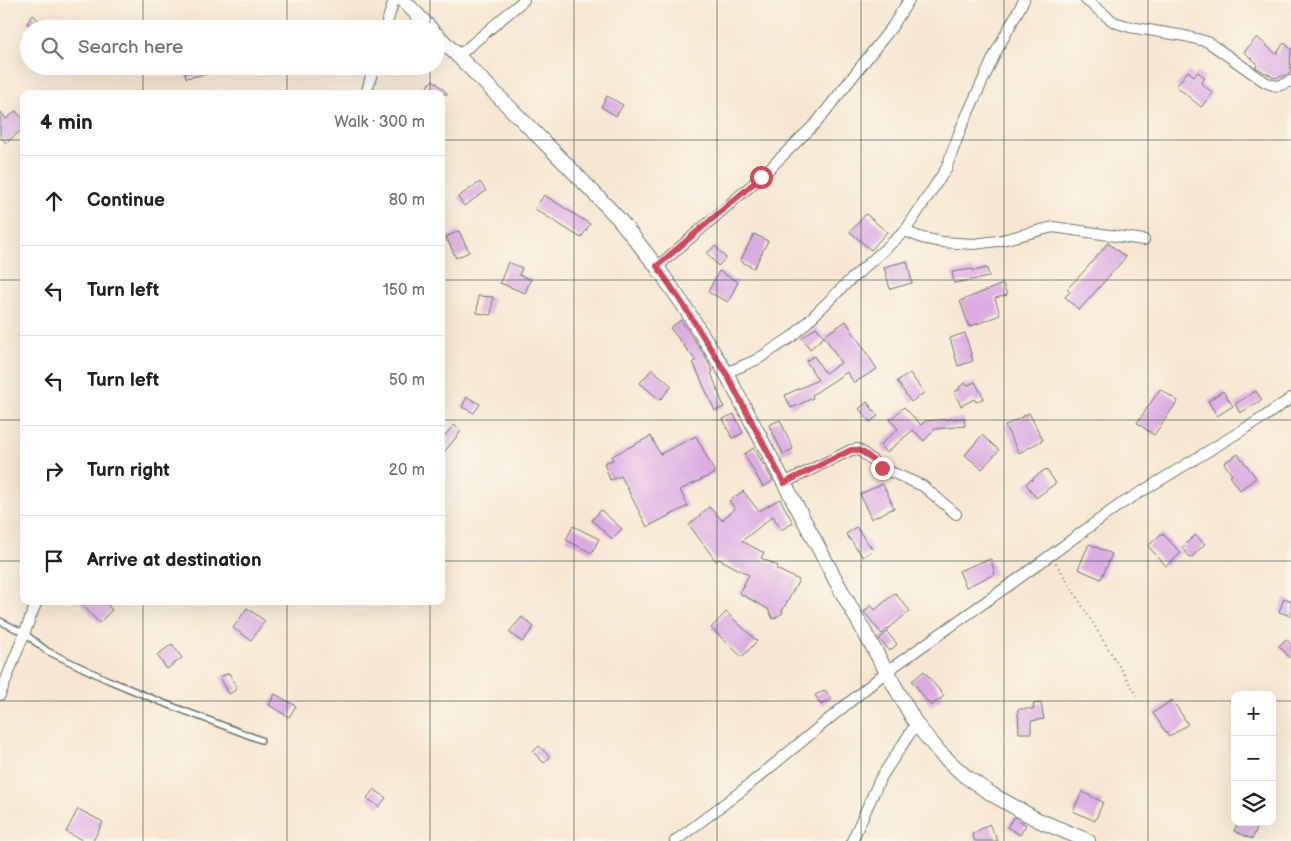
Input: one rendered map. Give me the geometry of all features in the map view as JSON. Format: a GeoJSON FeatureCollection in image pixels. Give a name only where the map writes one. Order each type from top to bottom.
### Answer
{"type":"FeatureCollection","features":[{"type":"Feature","properties":{"kind":"main road"},"geometry":{"type":"LineString","coordinates":[[403,0],[422,20]]}},
{"type":"Feature","properties":{"kind":"main road"},"geometry":{"type":"LineString","coordinates":[[445,43],[619,219],[657,266],[726,373],[886,672],[916,724],[941,754],[965,776],[993,795],[1038,820],[1088,841]]}},
{"type":"Feature","properties":{"kind":"street"},"geometry":{"type":"LineString","coordinates":[[388,20],[394,0]]}},
{"type":"Feature","properties":{"kind":"street"},"geometry":{"type":"LineString","coordinates":[[458,56],[524,0]]}},
{"type":"Feature","properties":{"kind":"street"},"geometry":{"type":"LineString","coordinates":[[657,266],[761,177],[817,122],[886,34],[909,0]]}},
{"type":"Feature","properties":{"kind":"street"},"geometry":{"type":"LineString","coordinates":[[726,373],[758,359],[793,336],[848,282],[905,231],[946,169],[964,119],[996,52],[1024,0]]}},
{"type":"Feature","properties":{"kind":"street"},"geometry":{"type":"LineString","coordinates":[[1086,0],[1114,22],[1130,27],[1186,36],[1208,42],[1265,82],[1276,87],[1281,87],[1291,81]]}},
{"type":"Feature","properties":{"kind":"street"},"geometry":{"type":"LineString","coordinates":[[367,90],[371,75]]}},
{"type":"Feature","properties":{"kind":"street"},"geometry":{"type":"LineString","coordinates":[[905,231],[922,238],[942,242],[966,243],[998,241],[1053,227],[1144,240]]}},
{"type":"Feature","properties":{"kind":"street"},"geometry":{"type":"LineString","coordinates":[[676,841],[744,789],[886,672],[1118,506],[1264,417],[1291,398]]}},
{"type":"Feature","properties":{"kind":"street"},"geometry":{"type":"LineString","coordinates":[[784,483],[851,450],[857,449],[882,468],[923,486],[956,514]]}},
{"type":"Feature","properties":{"kind":"street"},"geometry":{"type":"LineString","coordinates":[[0,695],[35,605]]}},
{"type":"Feature","properties":{"kind":"street"},"geometry":{"type":"LineString","coordinates":[[852,841],[880,779],[916,724]]}},
{"type":"Feature","properties":{"kind":"lane"},"geometry":{"type":"LineString","coordinates":[[0,621],[24,633],[47,651],[108,680],[261,740]]}},
{"type":"Feature","properties":{"kind":"path"},"geometry":{"type":"LineString","coordinates":[[1051,555],[1138,697]]}},
{"type":"Feature","properties":{"kind":"building"},"geometry":{"type":"Polygon","coordinates":[[[33,15],[39,20],[29,20],[33,15]]]}},
{"type":"Feature","properties":{"kind":"building"},"geometry":{"type":"Polygon","coordinates":[[[1257,37],[1276,54],[1284,43],[1291,49],[1290,74],[1275,78],[1255,67],[1258,64],[1244,52],[1257,37]]]}},
{"type":"Feature","properties":{"kind":"building"},"geometry":{"type":"Polygon","coordinates":[[[1188,71],[1194,76],[1198,72],[1205,78],[1201,83],[1213,93],[1201,107],[1176,86],[1188,71]]]}},
{"type":"Feature","properties":{"kind":"building"},"geometry":{"type":"Polygon","coordinates":[[[186,75],[201,75],[186,78],[186,75]]]}},
{"type":"Feature","properties":{"kind":"building"},"geometry":{"type":"Polygon","coordinates":[[[433,80],[444,90],[430,90],[427,86],[433,80]]]}},
{"type":"Feature","properties":{"kind":"building"},"geometry":{"type":"Polygon","coordinates":[[[607,96],[623,105],[616,116],[601,107],[607,96]]]}},
{"type":"Feature","properties":{"kind":"building"},"geometry":{"type":"Polygon","coordinates":[[[0,111],[6,119],[16,111],[20,116],[20,131],[6,143],[0,136],[0,111]]]}},
{"type":"Feature","properties":{"kind":"building"},"geometry":{"type":"Polygon","coordinates":[[[480,182],[486,191],[464,206],[458,197],[480,182]]]}},
{"type":"Feature","properties":{"kind":"building"},"geometry":{"type":"Polygon","coordinates":[[[544,195],[590,224],[581,238],[535,209],[544,195]]]}},
{"type":"Feature","properties":{"kind":"building"},"geometry":{"type":"Polygon","coordinates":[[[866,214],[887,232],[871,250],[850,232],[866,214]]]}},
{"type":"Feature","properties":{"kind":"building"},"geometry":{"type":"Polygon","coordinates":[[[459,231],[469,252],[456,258],[446,237],[459,231]]]}},
{"type":"Feature","properties":{"kind":"building"},"geometry":{"type":"Polygon","coordinates":[[[754,234],[768,241],[754,268],[740,261],[754,234]]]}},
{"type":"Feature","properties":{"kind":"building"},"geometry":{"type":"Polygon","coordinates":[[[1108,243],[1126,257],[1079,310],[1065,297],[1070,292],[1067,289],[1108,243]]]}},
{"type":"Feature","properties":{"kind":"building"},"geometry":{"type":"Polygon","coordinates":[[[715,246],[726,258],[718,266],[707,253],[715,246]]]}},
{"type":"Feature","properties":{"kind":"building"},"geometry":{"type":"Polygon","coordinates":[[[907,261],[912,283],[890,289],[884,267],[907,261]]]}},
{"type":"Feature","properties":{"kind":"building"},"geometry":{"type":"Polygon","coordinates":[[[508,262],[522,268],[519,275],[531,279],[525,293],[500,283],[508,262]]]}},
{"type":"Feature","properties":{"kind":"building"},"geometry":{"type":"Polygon","coordinates":[[[987,268],[989,277],[954,283],[952,272],[987,268]]]}},
{"type":"Feature","properties":{"kind":"building"},"geometry":{"type":"Polygon","coordinates":[[[719,271],[738,282],[728,302],[708,292],[719,271]]]}},
{"type":"Feature","properties":{"kind":"building"},"geometry":{"type":"Polygon","coordinates":[[[1003,284],[1007,295],[995,298],[1000,315],[969,327],[960,301],[1003,284]]]}},
{"type":"Feature","properties":{"kind":"building"},"geometry":{"type":"Polygon","coordinates":[[[478,296],[493,297],[491,315],[477,313],[478,296]]]}},
{"type":"Feature","properties":{"kind":"building"},"geometry":{"type":"Polygon","coordinates":[[[681,320],[705,356],[713,372],[711,373],[724,407],[715,411],[693,362],[696,361],[670,328],[681,320]]]}},
{"type":"Feature","properties":{"kind":"building"},"geometry":{"type":"Polygon","coordinates":[[[846,321],[877,369],[854,383],[847,372],[812,395],[813,398],[791,408],[785,395],[818,380],[806,361],[814,356],[825,373],[841,363],[824,336],[846,321]]]}},
{"type":"Feature","properties":{"kind":"building"},"geometry":{"type":"Polygon","coordinates":[[[816,327],[824,337],[810,349],[802,338],[816,327]]]}},
{"type":"Feature","properties":{"kind":"building"},"geometry":{"type":"Polygon","coordinates":[[[965,333],[973,361],[958,366],[950,338],[965,333]]]}},
{"type":"Feature","properties":{"kind":"building"},"geometry":{"type":"Polygon","coordinates":[[[652,369],[672,386],[660,400],[640,383],[652,369]]]}},
{"type":"Feature","properties":{"kind":"building"},"geometry":{"type":"Polygon","coordinates":[[[910,373],[924,393],[911,402],[897,381],[910,373]]]}},
{"type":"Feature","properties":{"kind":"building"},"geometry":{"type":"Polygon","coordinates":[[[975,382],[984,398],[976,402],[974,399],[961,406],[954,392],[966,383],[968,385],[975,382]]]}},
{"type":"Feature","properties":{"kind":"building"},"geometry":{"type":"Polygon","coordinates":[[[1160,389],[1178,401],[1154,435],[1137,423],[1160,389]]]}},
{"type":"Feature","properties":{"kind":"building"},"geometry":{"type":"Polygon","coordinates":[[[1223,391],[1233,406],[1217,416],[1208,401],[1223,391]]]}},
{"type":"Feature","properties":{"kind":"building"},"geometry":{"type":"Polygon","coordinates":[[[1256,391],[1262,400],[1240,413],[1235,404],[1256,391]]]}},
{"type":"Feature","properties":{"kind":"building"},"geometry":{"type":"Polygon","coordinates":[[[467,397],[480,404],[474,413],[462,407],[467,397]]]}},
{"type":"Feature","properties":{"kind":"building"},"geometry":{"type":"Polygon","coordinates":[[[867,402],[878,416],[870,422],[859,409],[867,402]]]}},
{"type":"Feature","properties":{"kind":"building"},"geometry":{"type":"Polygon","coordinates":[[[904,407],[921,425],[925,421],[964,418],[965,426],[935,429],[924,441],[913,430],[886,453],[880,445],[898,429],[890,420],[904,407]]]}},
{"type":"Feature","properties":{"kind":"building"},"geometry":{"type":"Polygon","coordinates":[[[1029,413],[1043,440],[1019,453],[1005,426],[1029,413]]]}},
{"type":"Feature","properties":{"kind":"building"},"geometry":{"type":"Polygon","coordinates":[[[734,414],[743,433],[732,438],[723,419],[734,414]]]}},
{"type":"Feature","properties":{"kind":"building"},"geometry":{"type":"Polygon","coordinates":[[[780,420],[793,449],[783,454],[769,425],[780,420]]]}},
{"type":"Feature","properties":{"kind":"building"},"geometry":{"type":"Polygon","coordinates":[[[454,425],[461,431],[445,451],[445,435],[454,425]]]}},
{"type":"Feature","properties":{"kind":"building"},"geometry":{"type":"Polygon","coordinates":[[[982,435],[999,450],[982,469],[965,455],[982,435]]]}},
{"type":"Feature","properties":{"kind":"building"},"geometry":{"type":"Polygon","coordinates":[[[651,436],[660,454],[696,436],[715,473],[680,490],[688,506],[647,527],[621,476],[610,480],[604,463],[613,460],[612,456],[651,436]]]}},
{"type":"Feature","properties":{"kind":"building"},"geometry":{"type":"Polygon","coordinates":[[[754,448],[773,481],[763,487],[744,454],[754,448]]]}},
{"type":"Feature","properties":{"kind":"building"},"geometry":{"type":"Polygon","coordinates":[[[1238,454],[1256,478],[1240,490],[1224,463],[1238,454]]]}},
{"type":"Feature","properties":{"kind":"building"},"geometry":{"type":"Polygon","coordinates":[[[1046,469],[1056,483],[1036,498],[1026,484],[1046,469]]]}},
{"type":"Feature","properties":{"kind":"building"},"geometry":{"type":"Polygon","coordinates":[[[883,484],[894,508],[871,519],[860,494],[883,484]]]}},
{"type":"Feature","properties":{"kind":"building"},"geometry":{"type":"Polygon","coordinates":[[[743,491],[759,511],[780,499],[793,523],[781,530],[773,516],[742,541],[764,553],[761,558],[778,566],[776,569],[799,580],[782,611],[783,613],[773,619],[768,609],[739,593],[749,575],[719,559],[716,561],[689,525],[709,507],[722,520],[735,509],[729,501],[743,491]]]}},
{"type":"Feature","properties":{"kind":"building"},"geometry":{"type":"Polygon","coordinates":[[[601,510],[622,529],[612,539],[592,520],[601,510]]]}},
{"type":"Feature","properties":{"kind":"building"},"geometry":{"type":"Polygon","coordinates":[[[573,526],[599,539],[592,553],[566,540],[573,526]]]}},
{"type":"Feature","properties":{"kind":"building"},"geometry":{"type":"Polygon","coordinates":[[[856,527],[873,550],[863,557],[846,534],[856,527]]]}},
{"type":"Feature","properties":{"kind":"building"},"geometry":{"type":"Polygon","coordinates":[[[1162,533],[1181,553],[1166,566],[1148,546],[1162,533]]]}},
{"type":"Feature","properties":{"kind":"building"},"geometry":{"type":"Polygon","coordinates":[[[1195,535],[1205,544],[1191,558],[1182,548],[1195,535]]]}},
{"type":"Feature","properties":{"kind":"building"},"geometry":{"type":"Polygon","coordinates":[[[1089,544],[1112,554],[1101,579],[1078,569],[1089,544]]]}},
{"type":"Feature","properties":{"kind":"building"},"geometry":{"type":"Polygon","coordinates":[[[991,559],[995,574],[966,587],[959,571],[991,559]]]}},
{"type":"Feature","properties":{"kind":"building"},"geometry":{"type":"Polygon","coordinates":[[[895,593],[910,611],[882,634],[864,612],[871,605],[875,610],[895,593]]]}},
{"type":"Feature","properties":{"kind":"building"},"geometry":{"type":"Polygon","coordinates":[[[1284,598],[1291,601],[1291,616],[1279,612],[1284,598]]]}},
{"type":"Feature","properties":{"kind":"building"},"geometry":{"type":"Polygon","coordinates":[[[83,605],[108,605],[112,610],[99,623],[83,605]]]}},
{"type":"Feature","properties":{"kind":"building"},"geometry":{"type":"Polygon","coordinates":[[[247,608],[265,621],[251,640],[233,628],[247,608]]]}},
{"type":"Feature","properties":{"kind":"building"},"geometry":{"type":"Polygon","coordinates":[[[726,612],[757,641],[742,657],[711,628],[726,612]]]}},
{"type":"Feature","properties":{"kind":"building"},"geometry":{"type":"Polygon","coordinates":[[[522,617],[534,627],[522,642],[509,632],[522,617]]]}},
{"type":"Feature","properties":{"kind":"building"},"geometry":{"type":"Polygon","coordinates":[[[887,632],[897,644],[890,651],[879,639],[887,632]]]}},
{"type":"Feature","properties":{"kind":"building"},"geometry":{"type":"Polygon","coordinates":[[[1286,639],[1291,644],[1291,659],[1279,646],[1286,639]]]}},
{"type":"Feature","properties":{"kind":"building"},"geometry":{"type":"Polygon","coordinates":[[[172,644],[182,658],[167,669],[157,655],[172,644]]]}},
{"type":"Feature","properties":{"kind":"building"},"geometry":{"type":"Polygon","coordinates":[[[924,671],[944,696],[931,706],[912,681],[924,671]]]}},
{"type":"Feature","properties":{"kind":"building"},"geometry":{"type":"Polygon","coordinates":[[[229,673],[237,689],[229,694],[220,677],[229,673]]]}},
{"type":"Feature","properties":{"kind":"building"},"geometry":{"type":"Polygon","coordinates":[[[825,690],[831,699],[821,705],[815,695],[825,690]]]}},
{"type":"Feature","properties":{"kind":"building"},"geometry":{"type":"Polygon","coordinates":[[[275,694],[296,706],[289,717],[269,705],[275,694]]]}},
{"type":"Feature","properties":{"kind":"building"},"geometry":{"type":"Polygon","coordinates":[[[1172,700],[1188,724],[1169,737],[1153,713],[1172,700]]]}},
{"type":"Feature","properties":{"kind":"building"},"geometry":{"type":"Polygon","coordinates":[[[1041,703],[1044,719],[1031,721],[1031,733],[1019,733],[1018,709],[1034,709],[1033,704],[1041,703]]]}},
{"type":"Feature","properties":{"kind":"building"},"geometry":{"type":"Polygon","coordinates":[[[539,746],[550,757],[544,763],[533,752],[539,746]]]}},
{"type":"Feature","properties":{"kind":"building"},"geometry":{"type":"Polygon","coordinates":[[[374,789],[386,798],[379,807],[367,798],[374,789]]]}},
{"type":"Feature","properties":{"kind":"building"},"geometry":{"type":"Polygon","coordinates":[[[1082,792],[1103,802],[1095,821],[1073,811],[1082,792]]]}},
{"type":"Feature","properties":{"kind":"building"},"geometry":{"type":"Polygon","coordinates":[[[78,809],[103,822],[93,841],[84,841],[66,832],[78,809]]]}},
{"type":"Feature","properties":{"kind":"building"},"geometry":{"type":"Polygon","coordinates":[[[1014,817],[1026,825],[1020,835],[1007,827],[1014,817]]]}},
{"type":"Feature","properties":{"kind":"building"},"geometry":{"type":"Polygon","coordinates":[[[989,824],[998,841],[975,841],[972,834],[989,824]]]}},
{"type":"Feature","properties":{"kind":"building"},"geometry":{"type":"Polygon","coordinates":[[[1236,826],[1258,826],[1252,839],[1234,831],[1236,826]]]}},
{"type":"Feature","properties":{"kind":"route"},"geometry":{"type":"LineString","coordinates":[[761,177],[657,266],[726,373],[784,483],[851,450],[857,449],[882,468]]}}]}
